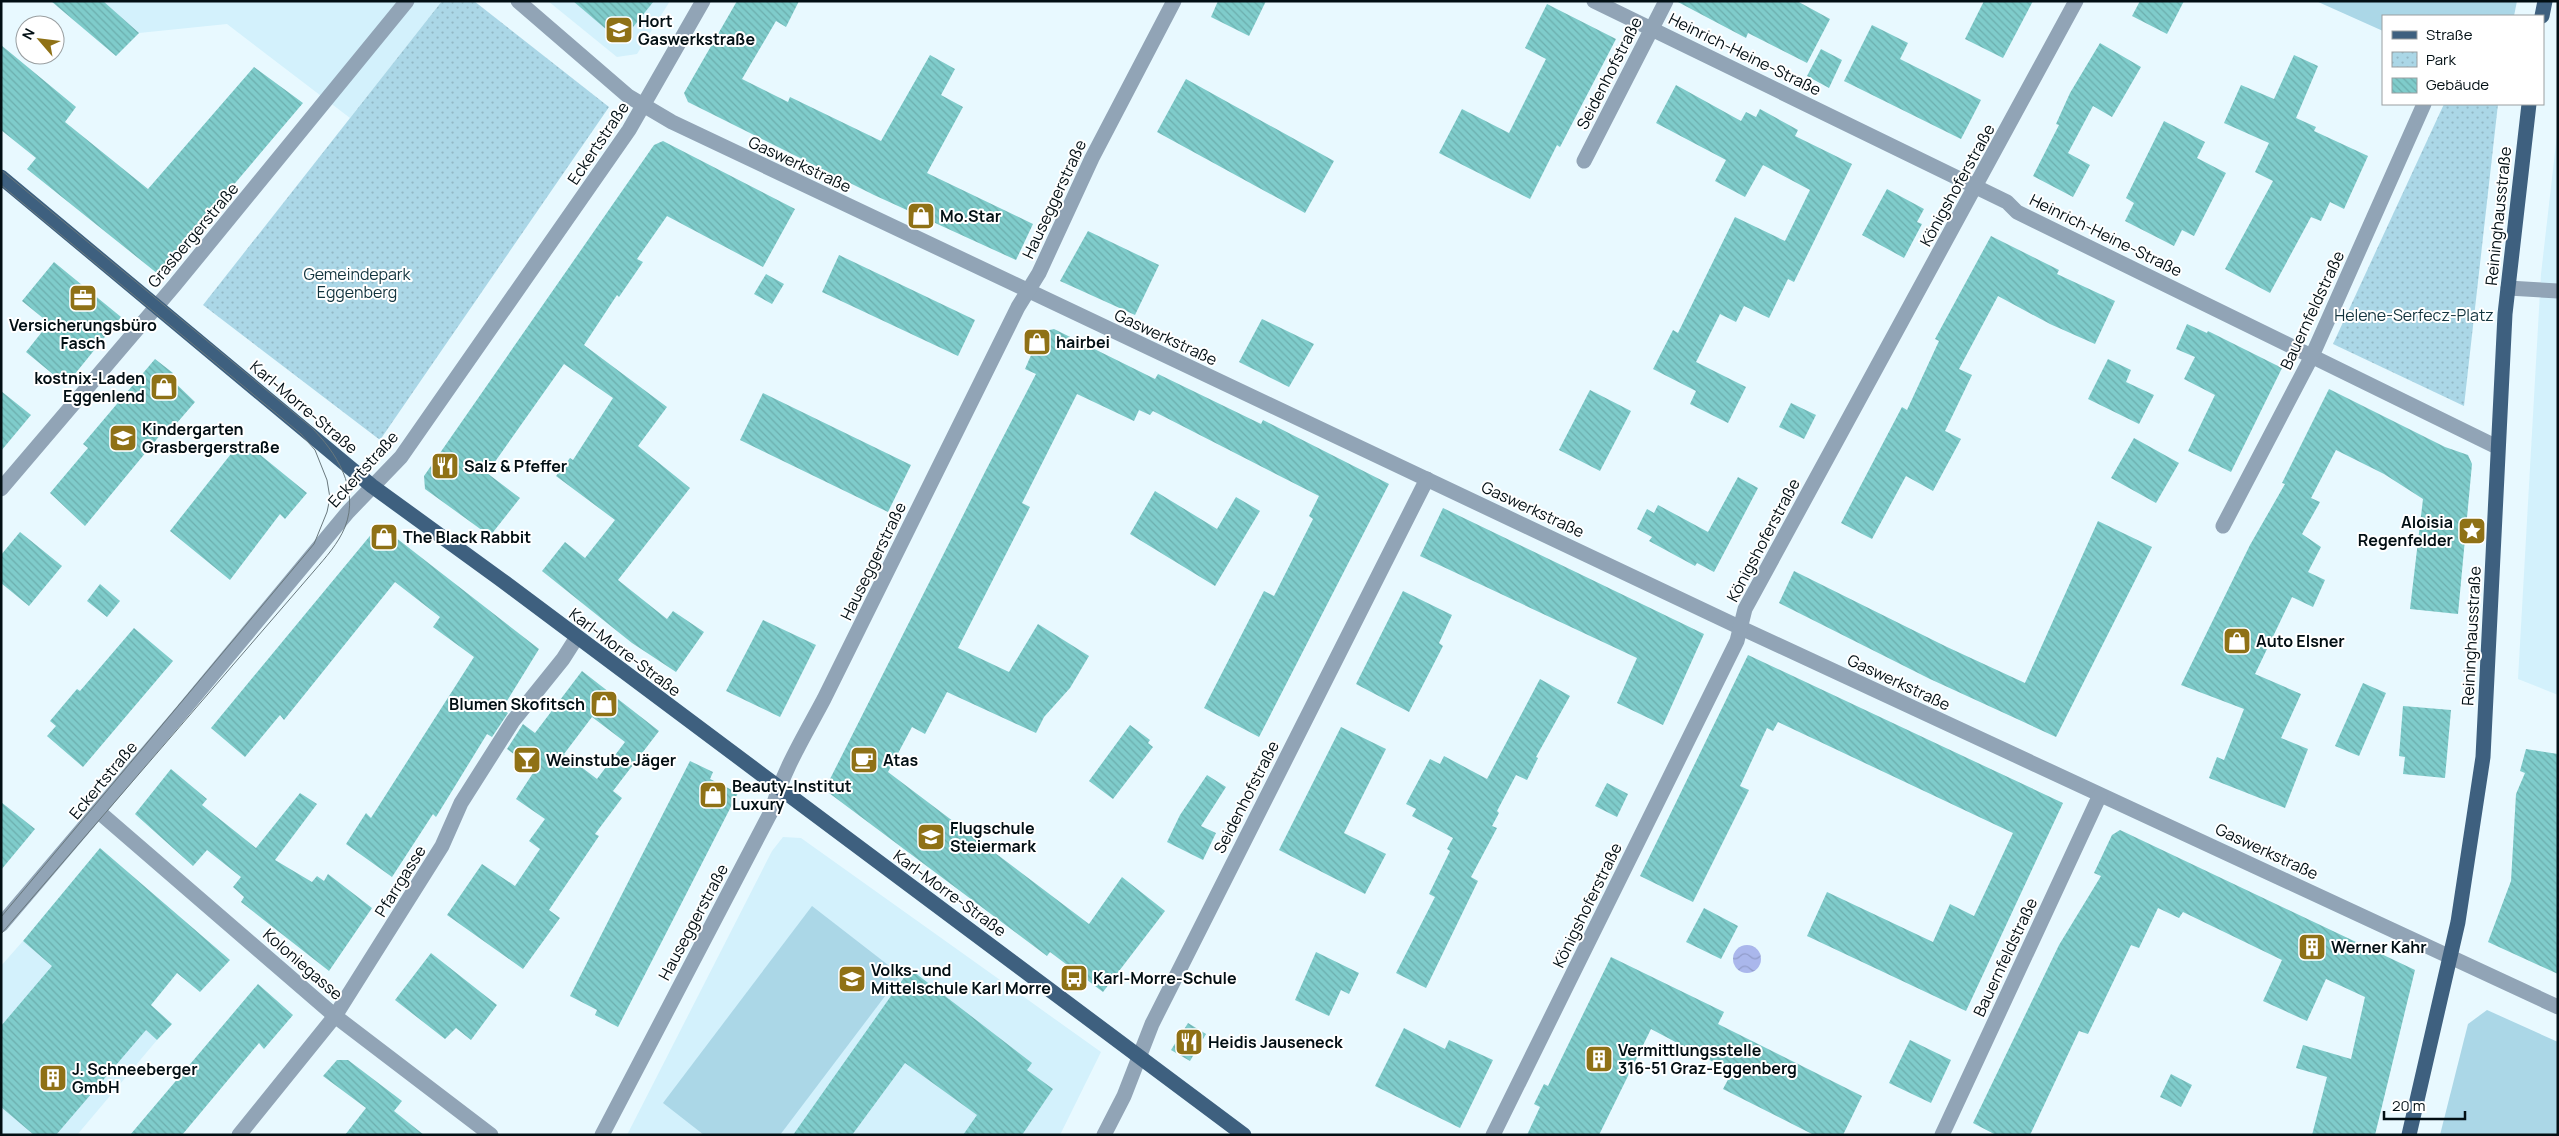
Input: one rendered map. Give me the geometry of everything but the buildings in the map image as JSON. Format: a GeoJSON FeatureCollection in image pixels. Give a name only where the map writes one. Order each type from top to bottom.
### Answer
{"type":"FeatureCollection","features":[{"type":"Feature","properties":{"kind":"main road"},"geometry":{"type":"LineString","coordinates":[[2542,15],[2545,1]]}},
{"type":"Feature","properties":{"kind":"main road","name":"Reininghausstraße"},"geometry":{"type":"LineString","coordinates":[[2408,1135],[2458,922],[2483,756],[2497,447],[2508,288],[2529,105]]}},
{"type":"Feature","properties":{"kind":"main road","name":"Karl-Morre-Straße"},"geometry":{"type":"LineString","coordinates":[[1,177],[372,486],[1244,1135]]}},
{"type":"Feature","properties":{"kind":"street","name":"Grasbergerstraße"},"geometry":{"type":"LineString","coordinates":[[1,489],[156,306],[407,1]]}},
{"type":"Feature","properties":{"kind":"street","name":"Gaswerkstraße"},"geometry":{"type":"LineString","coordinates":[[518,1],[619,89],[643,106],[672,122],[1739,627],[2297,884],[2558,1007]]}},
{"type":"Feature","properties":{"kind":"street","name":"Eckertstraße"},"geometry":{"type":"LineString","coordinates":[[1,925],[372,486],[402,457],[643,106],[703,1]]}},
{"type":"Feature","properties":{"kind":"street","name":"Hauseggerstraße"},"geometry":{"type":"LineString","coordinates":[[602,1135],[772,810],[778,788],[1028,292],[1092,158],[1174,1]]}},
{"type":"Feature","properties":{"kind":"street","name":"Heinrich-Heine-Straße"},"geometry":{"type":"LineString","coordinates":[[1594,1],[1976,186],[2008,202],[2017,212],[2497,447]]}},
{"type":"Feature","properties":{"kind":"street","name":"Seidenhofstraße"},"geometry":{"type":"LineString","coordinates":[[1584,161],[1666,1]]}},
{"type":"Feature","properties":{"kind":"street","name":"Königshoferstraße"},"geometry":{"type":"LineString","coordinates":[[1493,1135],[1737,641],[1739,627],[1751,597],[2076,1]]}},
{"type":"Feature","properties":{"kind":"street","name":"Bauernfeldstraße"},"geometry":{"type":"LineString","coordinates":[[2223,526],[2312,356],[2424,105]]}},
{"type":"Feature","properties":{"kind":"street"},"geometry":{"type":"LineString","coordinates":[[2508,288],[2558,291]]}},
{"type":"Feature","properties":{"kind":"street","name":"Seidenhofstraße"},"geometry":{"type":"LineString","coordinates":[[1104,1135],[1124,1096],[1152,1024],[1428,479]]}},
{"type":"Feature","properties":{"kind":"street","name":"Pfarrgasse"},"geometry":{"type":"LineString","coordinates":[[239,1135],[336,1016],[442,846],[461,803],[513,721],[563,659],[577,637]]}},
{"type":"Feature","properties":{"kind":"street","name":"Bauernfeldstraße"},"geometry":{"type":"LineString","coordinates":[[1942,1135],[2100,794]]}},
{"type":"Feature","properties":{"kind":"street","name":"Koloniegasse"},"geometry":{"type":"LineString","coordinates":[[98,812],[336,1016],[491,1135]]}},
{"type":"Feature","properties":{"kind":"shaded area"},"geometry":{"type":"Polygon","coordinates":[[[51,1],[442,1],[350,118],[227,24],[139,33],[116,56],[51,1]]]}},
{"type":"Feature","properties":{"kind":"shaded area"},"geometry":{"type":"Polygon","coordinates":[[[548,1],[670,1],[637,54],[617,57],[548,1]]]}},
{"type":"Feature","properties":{"kind":"shaded area"},"geometry":{"type":"Polygon","coordinates":[[[2558,126],[2558,695],[2518,679],[2541,274],[2558,126]]]}},
{"type":"Feature","properties":{"kind":"shaded area","name":"Volks- und Mittelschule Karl Morre"},"geometry":{"type":"Polygon","coordinates":[[[783,837],[801,838],[1101,1052],[1060,1135],[627,1135],[772,851],[783,837]]]}},
{"type":"Feature","properties":{"kind":"shaded area","name":"J. Schneeberger GmbH"},"geometry":{"type":"Polygon","coordinates":[[[23,941],[57,970],[88,979],[157,1040],[77,1135],[1,1135],[1,966],[23,941]]]}},
{"type":"Feature","properties":{"kind":"green space","name":"Gemeindepark Eggenberg"},"geometry":{"type":"Polygon","coordinates":[[[442,1],[474,1],[609,107],[380,440],[203,305],[442,1]]]}},
{"type":"Feature","properties":{"kind":"green space"},"geometry":{"type":"Polygon","coordinates":[[[2316,1],[2517,1],[2514,15],[2382,15],[2382,31],[2316,1]]]}},
{"type":"Feature","properties":{"kind":"green space","name":"Helene-Serfecz-Platz"},"geometry":{"type":"Polygon","coordinates":[[[2444,105],[2498,105],[2464,406],[2333,344],[2444,105]]]}},
{"type":"Feature","properties":{"kind":"green space"},"geometry":{"type":"Polygon","coordinates":[[[812,906],[901,975],[780,1135],[704,1135],[663,1103],[812,906]]]}},
{"type":"Feature","properties":{"kind":"green space"},"geometry":{"type":"Polygon","coordinates":[[[2487,1010],[2558,1042],[2558,1135],[2440,1135],[2468,1024],[2487,1010]]]}},
{"type":"Feature","properties":{"kind":"water"},"geometry":{"type":"Polygon","coordinates":[[[1747,945],[1757,949],[1761,959],[1757,969],[1747,973],[1737,969],[1733,959],[1737,949],[1747,945]]]}},
{"type":"Feature","properties":{"kind":"tram line"},"geometry":{"type":"LineString","coordinates":[[1,170],[311,427],[337,460],[343,472],[350,499],[345,527],[327,555],[1,934]]}},
{"type":"Feature","properties":{"kind":"tram line"},"geometry":{"type":"LineString","coordinates":[[1,185],[301,434],[315,450],[327,480],[330,498],[327,512],[314,544],[1,917]]}},
{"type":"Feature","properties":{"kind":"place","name":"Hort Gaswerkstraße"},"geometry":{"type":"Point","coordinates":[619,30]}},
{"type":"Feature","properties":{"kind":"place","name":"Mo.Star"},"geometry":{"type":"Point","coordinates":[921,216]}},
{"type":"Feature","properties":{"kind":"place","name":"Versicherungsbüro Fasch"},"geometry":{"type":"Point","coordinates":[83,298]}},
{"type":"Feature","properties":{"kind":"place","name":"hairbei"},"geometry":{"type":"Point","coordinates":[1037,342]}},
{"type":"Feature","properties":{"kind":"place","name":"kostnix-Laden Eggenlend"},"geometry":{"type":"Point","coordinates":[164,387]}},
{"type":"Feature","properties":{"kind":"place","name":"Kindergarten Grasbergerstraße"},"geometry":{"type":"Point","coordinates":[123,438]}},
{"type":"Feature","properties":{"kind":"place","name":"Salz & Pfeffer"},"geometry":{"type":"Point","coordinates":[445,466]}},
{"type":"Feature","properties":{"kind":"place","name":"Aloisia Regenfelder"},"geometry":{"type":"Point","coordinates":[2472,531]}},
{"type":"Feature","properties":{"kind":"place","name":"The Black Rabbit"},"geometry":{"type":"Point","coordinates":[384,537]}},
{"type":"Feature","properties":{"kind":"place","name":"Auto Elsner"},"geometry":{"type":"Point","coordinates":[2237,641]}},
{"type":"Feature","properties":{"kind":"place","name":"Blumen Skofitsch"},"geometry":{"type":"Point","coordinates":[604,704]}},
{"type":"Feature","properties":{"kind":"place","name":"Weinstube Jäger"},"geometry":{"type":"Point","coordinates":[527,760]}},
{"type":"Feature","properties":{"kind":"place","name":"Atas"},"geometry":{"type":"Point","coordinates":[864,760]}},
{"type":"Feature","properties":{"kind":"place","name":"Beauty-Institut Luxury"},"geometry":{"type":"Point","coordinates":[713,795]}},
{"type":"Feature","properties":{"kind":"place","name":"Flugschule Steiermark"},"geometry":{"type":"Point","coordinates":[931,837]}},
{"type":"Feature","properties":{"kind":"place","name":"Werner Kahr"},"geometry":{"type":"Point","coordinates":[2312,947]}},
{"type":"Feature","properties":{"kind":"place","name":"Karl-Morre-Schule"},"geometry":{"type":"Point","coordinates":[1074,978]}},
{"type":"Feature","properties":{"kind":"place","name":"Volks- und Mittelschule Karl Morre"},"geometry":{"type":"Point","coordinates":[852,979]}},
{"type":"Feature","properties":{"kind":"place","name":"Heidis Jauseneck"},"geometry":{"type":"Point","coordinates":[1189,1042]}},
{"type":"Feature","properties":{"kind":"place","name":"Vermittlungsstelle 316-51 Graz-Eggenberg"},"geometry":{"type":"Point","coordinates":[1599,1059]}},
{"type":"Feature","properties":{"kind":"place","name":"J. Schneeberger GmbH"},"geometry":{"type":"Point","coordinates":[53,1078]}}]}
